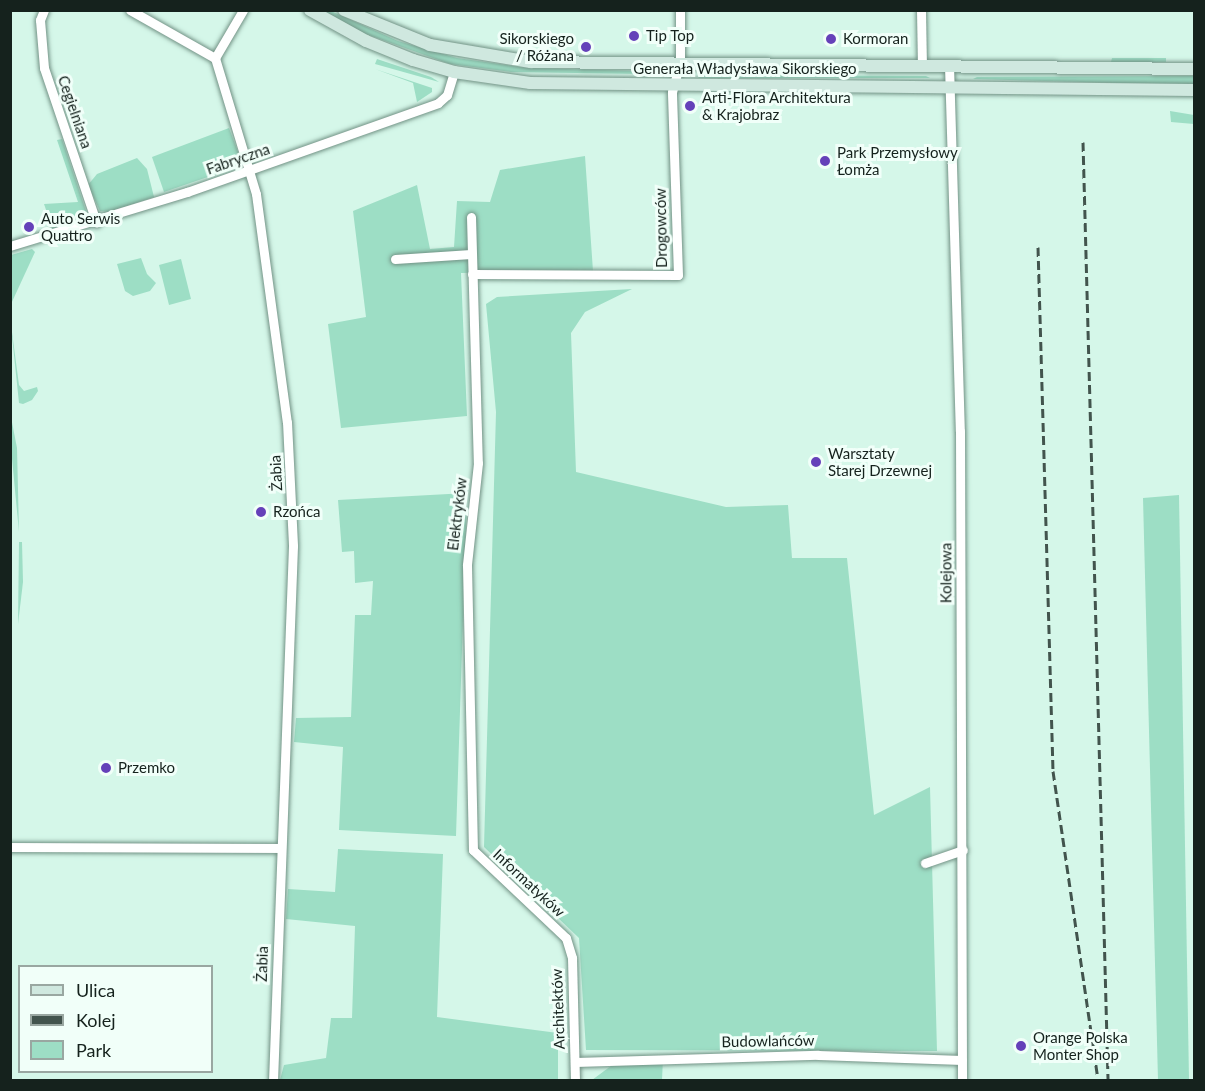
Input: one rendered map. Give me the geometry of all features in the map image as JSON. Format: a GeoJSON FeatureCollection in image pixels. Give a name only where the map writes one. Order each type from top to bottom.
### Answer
{"type":"FeatureCollection","features":[{"type":"Feature","properties":{"kind":"main road","name":"Generała Władysława Sikorskiego"},"geometry":{"type":"LineString","coordinates":[[310,10],[388,51],[454,72],[530,83],[1194,90]]}},
{"type":"Feature","properties":{"kind":"main road","name":"Generała Władysława Sikorskiego"},"geometry":{"type":"LineString","coordinates":[[344,10],[407,38],[482,56],[540,62],[1194,69]]}},
{"type":"Feature","properties":{"kind":"street","name":"Cegielniana"},"geometry":{"type":"LineString","coordinates":[[44,10],[40,20],[45,72],[96,222]]}},
{"type":"Feature","properties":{"kind":"street"},"geometry":{"type":"LineString","coordinates":[[130,10],[215,58],[250,171]]}},
{"type":"Feature","properties":{"kind":"street"},"geometry":{"type":"LineString","coordinates":[[215,58],[243,10]]}},
{"type":"Feature","properties":{"kind":"street"},"geometry":{"type":"LineString","coordinates":[[673,84],[680,63],[680,10]]}},
{"type":"Feature","properties":{"kind":"street"},"geometry":{"type":"LineString","coordinates":[[921,10],[922,66]]}},
{"type":"Feature","properties":{"kind":"street","name":"Kolejowa"},"geometry":{"type":"LineString","coordinates":[[950,65],[960,420],[962,1080]]}},
{"type":"Feature","properties":{"kind":"street","name":"Fabryczna"},"geometry":{"type":"LineString","coordinates":[[10,246],[96,222],[250,171],[438,103],[447,95],[454,72]]}},
{"type":"Feature","properties":{"kind":"street","name":"Drogowców"},"geometry":{"type":"LineString","coordinates":[[472,274],[678,275],[673,84]]}},
{"type":"Feature","properties":{"kind":"street","name":"Żabia"},"geometry":{"type":"LineString","coordinates":[[250,171],[291,470],[293,546],[273,1080]]}},
{"type":"Feature","properties":{"kind":"street","name":"Elektryków"},"geometry":{"type":"LineString","coordinates":[[471,217],[478,463],[467,565],[472,850]]}},
{"type":"Feature","properties":{"kind":"street"},"geometry":{"type":"LineString","coordinates":[[395,258],[471,254]]}},
{"type":"Feature","properties":{"kind":"street"},"geometry":{"type":"LineString","coordinates":[[10,847],[281,848]]}},
{"type":"Feature","properties":{"kind":"street","name":"Informatyków"},"geometry":{"type":"LineString","coordinates":[[472,850],[566,938]]}},
{"type":"Feature","properties":{"kind":"street"},"geometry":{"type":"LineString","coordinates":[[926,863],[963,850]]}},
{"type":"Feature","properties":{"kind":"street","name":"Architektów"},"geometry":{"type":"LineString","coordinates":[[566,938],[572,958],[576,1080]]}},
{"type":"Feature","properties":{"kind":"street","name":"Budowlańców"},"geometry":{"type":"LineString","coordinates":[[575,1062],[818,1055],[962,1060]]}},
{"type":"Feature","properties":{"kind":"green space"},"geometry":{"type":"Polygon","coordinates":[[[322,11],[331,11],[398,41],[457,58],[527,68],[642,71],[642,74],[511,72],[450,64],[363,33],[322,11]]]}},
{"type":"Feature","properties":{"kind":"green space"},"geometry":{"type":"Polygon","coordinates":[[[1112,58],[1166,58],[1166,62],[1111,62],[1112,58]]]}},
{"type":"Feature","properties":{"kind":"green space"},"geometry":{"type":"Polygon","coordinates":[[[377,59],[431,77],[439,82],[375,64],[377,59]]]}},
{"type":"Feature","properties":{"kind":"green space"},"geometry":{"type":"Polygon","coordinates":[[[375,69],[432,88],[432,92],[417,102],[413,83],[375,69]]]}},
{"type":"Feature","properties":{"kind":"green space"},"geometry":{"type":"Polygon","coordinates":[[[701,75],[926,76],[930,78],[698,78],[701,75]]]}},
{"type":"Feature","properties":{"kind":"green space"},"geometry":{"type":"Polygon","coordinates":[[[1194,76],[1194,85],[973,79],[977,77],[1194,76]]]}},
{"type":"Feature","properties":{"kind":"green space"},"geometry":{"type":"Polygon","coordinates":[[[1170,111],[1194,115],[1194,124],[1171,122],[1170,111]]]}},
{"type":"Feature","properties":{"kind":"green space"},"geometry":{"type":"Polygon","coordinates":[[[229,128],[241,160],[237,167],[164,192],[152,157],[229,128]]]}},
{"type":"Feature","properties":{"kind":"green space"},"geometry":{"type":"Polygon","coordinates":[[[62,139],[86,211],[82,220],[53,230],[44,204],[78,202],[57,140],[62,139]]]}},
{"type":"Feature","properties":{"kind":"green space"},"geometry":{"type":"Polygon","coordinates":[[[585,156],[593,271],[461,273],[467,416],[341,428],[328,324],[366,317],[353,211],[417,185],[430,249],[454,247],[457,201],[490,202],[500,170],[585,156]]]}},
{"type":"Feature","properties":{"kind":"green space"},"geometry":{"type":"Polygon","coordinates":[[[137,158],[147,169],[154,197],[109,212],[100,211],[88,185],[97,174],[137,158]]]}},
{"type":"Feature","properties":{"kind":"green space"},"geometry":{"type":"Polygon","coordinates":[[[32,249],[35,252],[11,304],[11,255],[32,249]]]}},
{"type":"Feature","properties":{"kind":"green space"},"geometry":{"type":"Polygon","coordinates":[[[141,258],[147,274],[156,283],[150,291],[133,296],[125,291],[117,264],[141,258]]]}},
{"type":"Feature","properties":{"kind":"green space"},"geometry":{"type":"Polygon","coordinates":[[[181,259],[191,299],[169,305],[159,265],[181,259]]]}},
{"type":"Feature","properties":{"kind":"green space"},"geometry":{"type":"Polygon","coordinates":[[[632,289],[585,312],[571,333],[576,472],[726,507],[788,505],[792,558],[847,558],[874,815],[930,787],[937,1051],[586,1050],[579,938],[484,847],[496,412],[486,304],[497,297],[632,289]]]}},
{"type":"Feature","properties":{"kind":"green space"},"geometry":{"type":"Polygon","coordinates":[[[10,317],[19,385],[24,391],[37,387],[38,391],[32,400],[23,404],[19,403],[10,317]]]}},
{"type":"Feature","properties":{"kind":"green space"},"geometry":{"type":"Polygon","coordinates":[[[10,412],[17,448],[19,532],[11,448],[10,412]]]}},
{"type":"Feature","properties":{"kind":"green space"},"geometry":{"type":"Polygon","coordinates":[[[467,493],[456,836],[339,830],[343,747],[294,742],[296,718],[351,717],[355,615],[371,615],[373,581],[355,583],[354,551],[342,552],[338,500],[467,493]]]}},
{"type":"Feature","properties":{"kind":"green space"},"geometry":{"type":"Polygon","coordinates":[[[1179,495],[1189,1080],[1158,1080],[1143,498],[1179,495]]]}},
{"type":"Feature","properties":{"kind":"green space"},"geometry":{"type":"Polygon","coordinates":[[[19,542],[22,542],[23,582],[18,624],[19,542]]]}},
{"type":"Feature","properties":{"kind":"green space"},"geometry":{"type":"Polygon","coordinates":[[[338,849],[443,854],[437,1017],[558,1033],[558,1080],[280,1080],[284,1065],[326,1058],[331,1018],[352,1018],[355,926],[286,919],[288,889],[335,892],[338,849]]]}},
{"type":"Feature","properties":{"kind":"green space"},"geometry":{"type":"Polygon","coordinates":[[[663,1058],[662,1080],[592,1080],[619,1060],[663,1058]]]}},
{"type":"Feature","properties":{"kind":"railway"},"geometry":{"type":"LineString","coordinates":[[1083,142],[1108,1080]]}},
{"type":"Feature","properties":{"kind":"railway"},"geometry":{"type":"LineString","coordinates":[[1038,247],[1053,771],[1098,1080]]}},
{"type":"Feature","properties":{"kind":"place","name":"Tip Top"},"geometry":{"type":"Point","coordinates":[634,36]}},
{"type":"Feature","properties":{"kind":"place","name":"Kormoran"},"geometry":{"type":"Point","coordinates":[831,39]}},
{"type":"Feature","properties":{"kind":"place","name":"Sikorskiego / Różana"},"geometry":{"type":"Point","coordinates":[586,47]}},
{"type":"Feature","properties":{"kind":"place","name":"Arti-Flora Architektura & Krajobraz"},"geometry":{"type":"Point","coordinates":[690,106]}},
{"type":"Feature","properties":{"kind":"place","name":"Park Przemysłowy Łomża"},"geometry":{"type":"Point","coordinates":[825,161]}},
{"type":"Feature","properties":{"kind":"place","name":"Auto Serwis Quattro"},"geometry":{"type":"Point","coordinates":[29,227]}},
{"type":"Feature","properties":{"kind":"place","name":"Warsztaty Starej Drzewnej"},"geometry":{"type":"Point","coordinates":[816,462]}},
{"type":"Feature","properties":{"kind":"place","name":"Rzońca"},"geometry":{"type":"Point","coordinates":[261,512]}},
{"type":"Feature","properties":{"kind":"place","name":"Przemko"},"geometry":{"type":"Point","coordinates":[106,768]}},
{"type":"Feature","properties":{"kind":"place","name":"Orange Polska Monter Shop"},"geometry":{"type":"Point","coordinates":[1021,1046]}}]}
